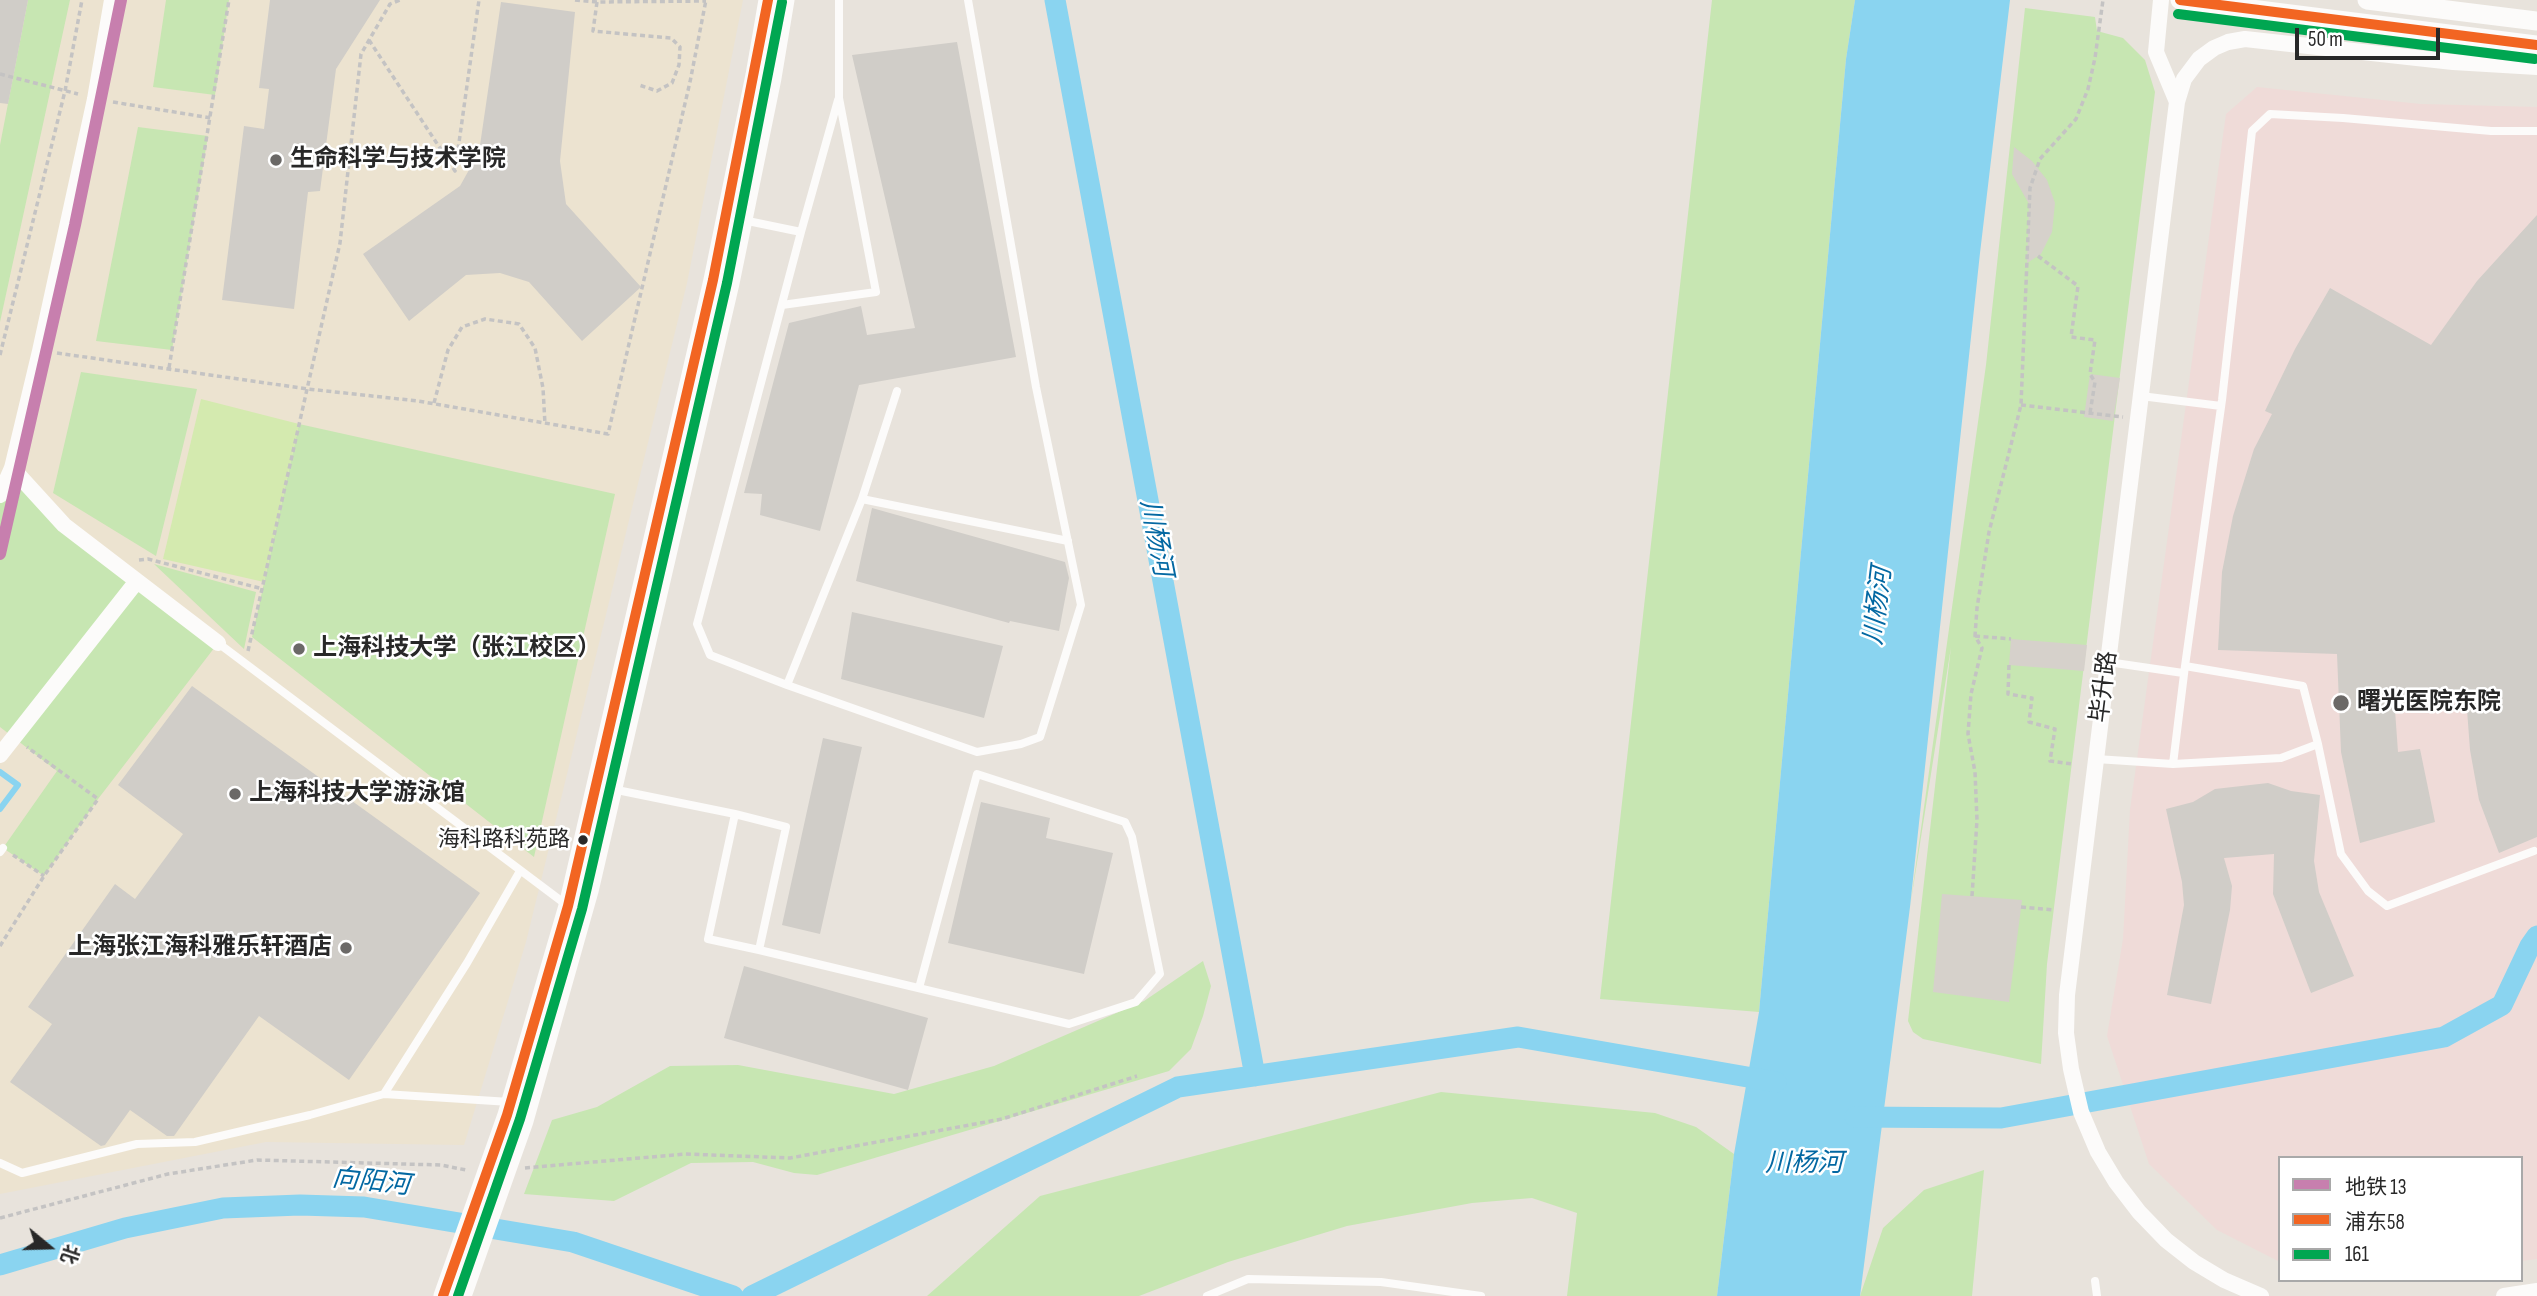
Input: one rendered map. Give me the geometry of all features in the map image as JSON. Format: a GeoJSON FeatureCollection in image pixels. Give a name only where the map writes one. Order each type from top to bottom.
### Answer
{"type":"FeatureCollection","features":[{"type":"Feature","properties":{"kind":"street"},"geometry":{"type":"LineString","coordinates":[[0,495],[12,467],[40,351],[95,99],[112,0]]}},
{"type":"Feature","properties":{"kind":"street"},"geometry":{"type":"LineString","coordinates":[[453,1295],[491,1184],[511,1102],[568,906],[713,280],[768,0]]}},
{"type":"Feature","properties":{"kind":"street"},"geometry":{"type":"LineString","coordinates":[[491,1184],[508,1170],[570,964],[673,537],[743,220],[785,0]]}},
{"type":"Feature","properties":{"kind":"street","name":"毕升路"},"geometry":{"type":"LineString","coordinates":[[2161,0],[2156,52],[2177,102],[2067,995],[2066,1033],[2081,1112],[2098,1152],[2116,1182],[2139,1212],[2166,1240],[2194,1262],[2224,1280],[2261,1296]]}},
{"type":"Feature","properties":{"kind":"street"},"geometry":{"type":"LineString","coordinates":[[2180,0],[2537,45]]}},
{"type":"Feature","properties":{"kind":"street"},"geometry":{"type":"LineString","coordinates":[[2367,0],[2537,21]]}},
{"type":"Feature","properties":{"kind":"street"},"geometry":{"type":"LineString","coordinates":[[2177,102],[2184,79],[2199,59],[2214,48],[2245,39],[2475,64],[2537,67]]}},
{"type":"Feature","properties":{"kind":"street"},"geometry":{"type":"LineString","coordinates":[[12,467],[64,525],[218,643]]}},
{"type":"Feature","properties":{"kind":"street"},"geometry":{"type":"LineString","coordinates":[[0,755],[137,581]]}},
{"type":"Feature","properties":{"kind":"street"},"geometry":{"type":"LineString","coordinates":[[2504,1296],[2537,1291]]}},
{"type":"Feature","properties":{"kind":"lane"},"geometry":{"type":"LineString","coordinates":[[782,305],[876,292],[839,98],[839,0]]}},
{"type":"Feature","properties":{"kind":"lane"},"geometry":{"type":"LineString","coordinates":[[839,98],[697,624],[710,655],[788,685],[977,752],[1021,744],[1040,737],[1081,605],[1034,374],[968,0]]}},
{"type":"Feature","properties":{"kind":"lane"},"geometry":{"type":"LineString","coordinates":[[2173,764],[2221,406],[2252,131],[2270,114],[2343,117],[2491,131],[2537,131]]}},
{"type":"Feature","properties":{"kind":"lane"},"geometry":{"type":"LineString","coordinates":[[743,220],[801,232]]}},
{"type":"Feature","properties":{"kind":"lane"},"geometry":{"type":"LineString","coordinates":[[788,685],[862,499],[897,391]]}},
{"type":"Feature","properties":{"kind":"lane"},"geometry":{"type":"LineString","coordinates":[[2141,396],[2221,406]]}},
{"type":"Feature","properties":{"kind":"lane"},"geometry":{"type":"LineString","coordinates":[[862,499],[1068,541]]}},
{"type":"Feature","properties":{"kind":"lane"},"geometry":{"type":"LineString","coordinates":[[218,643],[568,906]]}},
{"type":"Feature","properties":{"kind":"lane"},"geometry":{"type":"LineString","coordinates":[[2108,662],[2303,686],[2340,853],[2368,891],[2388,906],[2534,851]]}},
{"type":"Feature","properties":{"kind":"lane"},"geometry":{"type":"LineString","coordinates":[[2096,759],[2173,764],[2281,758],[2318,744]]}},
{"type":"Feature","properties":{"kind":"lane"},"geometry":{"type":"LineString","coordinates":[[735,814],[708,939],[1069,1024],[1136,1002],[1160,974],[1132,837],[1125,822],[977,774],[919,988]]}},
{"type":"Feature","properties":{"kind":"lane"},"geometry":{"type":"LineString","coordinates":[[612,789],[786,827],[759,950]]}},
{"type":"Feature","properties":{"kind":"lane"},"geometry":{"type":"LineString","coordinates":[[384,1094],[467,963],[520,871]]}},
{"type":"Feature","properties":{"kind":"lane"},"geometry":{"type":"LineString","coordinates":[[0,1163],[22,1173],[137,1144],[195,1142],[310,1115],[384,1094],[511,1102]]}},
{"type":"Feature","properties":{"kind":"lane"},"geometry":{"type":"LineString","coordinates":[[1207,1296],[1248,1279],[1381,1282],[1481,1296]]}},
{"type":"Feature","properties":{"kind":"lane"},"geometry":{"type":"LineString","coordinates":[[2095,1281],[2097,1296]]}},
{"type":"Feature","properties":{"kind":"path"},"geometry":{"type":"LineString","coordinates":[[0,355],[65,91],[82,0]]}},
{"type":"Feature","properties":{"kind":"path"},"geometry":{"type":"LineString","coordinates":[[169,368],[229,0]]}},
{"type":"Feature","properties":{"kind":"path"},"geometry":{"type":"LineString","coordinates":[[244,664],[340,243],[361,54],[390,5],[400,0]]}},
{"type":"Feature","properties":{"kind":"path"},"geometry":{"type":"LineString","coordinates":[[369,40],[455,171],[479,0]]}},
{"type":"Feature","properties":{"kind":"path"},"geometry":{"type":"LineString","coordinates":[[40,351],[434,404],[608,434],[690,82],[706,0],[575,0]]}},
{"type":"Feature","properties":{"kind":"path"},"geometry":{"type":"LineString","coordinates":[[1972,896],[1976,808],[1975,772],[1968,734],[1971,694],[1982,648],[1975,636],[1977,608],[1989,532],[2021,405],[2030,188],[2040,159],[2076,118],[2088,89],[2103,0]]}},
{"type":"Feature","properties":{"kind":"path"},"geometry":{"type":"LineString","coordinates":[[597,2],[593,31],[671,38],[680,47],[679,65],[672,83],[657,91],[639,85]]}},
{"type":"Feature","properties":{"kind":"path"},"geometry":{"type":"LineString","coordinates":[[0,74],[95,99],[211,118]]}},
{"type":"Feature","properties":{"kind":"path"},"geometry":{"type":"LineString","coordinates":[[2038,256],[2078,286],[2071,337],[2095,340],[2090,374],[2095,382],[2090,413]]}},
{"type":"Feature","properties":{"kind":"path"},"geometry":{"type":"LineString","coordinates":[[434,404],[448,350],[462,327],[485,318],[519,324],[535,348],[543,388],[545,424]]}},
{"type":"Feature","properties":{"kind":"path"},"geometry":{"type":"LineString","coordinates":[[2021,405],[2138,418]]}},
{"type":"Feature","properties":{"kind":"path"},"geometry":{"type":"LineString","coordinates":[[110,560],[148,559],[263,589]]}},
{"type":"Feature","properties":{"kind":"path"},"geometry":{"type":"LineString","coordinates":[[1975,636],[2011,639]]}},
{"type":"Feature","properties":{"kind":"path"},"geometry":{"type":"LineString","coordinates":[[2009,665],[2008,694],[2032,698],[2029,722],[2055,729],[2050,761],[2072,764]]}},
{"type":"Feature","properties":{"kind":"path"},"geometry":{"type":"LineString","coordinates":[[0,946],[97,799],[14,737]]}},
{"type":"Feature","properties":{"kind":"path"},"geometry":{"type":"LineString","coordinates":[[1,850],[44,877]]}},
{"type":"Feature","properties":{"kind":"path"},"geometry":{"type":"LineString","coordinates":[[2021,907],[2054,910]]}},
{"type":"Feature","properties":{"kind":"path"},"geometry":{"type":"LineString","coordinates":[[508,1170],[685,1154],[790,1158],[1002,1119],[1136,1076]]}},
{"type":"Feature","properties":{"kind":"path"},"geometry":{"type":"LineString","coordinates":[[0,1218],[168,1174],[257,1160],[441,1165],[491,1184]]}},
{"type":"Feature","properties":{"kind":"shaded area","name":"上海科技大学（张江校区）"},"geometry":{"type":"Polygon","coordinates":[[[0,0],[743,0],[687,283],[526,942],[464,1145],[266,1142],[0,1194],[0,0]]]}},
{"type":"Feature","properties":{"kind":"shaded area","name":"曙光医院东院"},"geometry":{"type":"Polygon","coordinates":[[[2257,87],[2421,104],[2537,107],[2537,1259],[2523,1261],[2523,1156],[2278,1156],[2278,1261],[2217,1230],[2149,1164],[2107,1036],[2123,939],[2130,810],[2226,114],[2257,87]]]}},
{"type":"Feature","properties":{"kind":"shaded area"},"geometry":{"type":"Polygon","coordinates":[[[2014,147],[2032,161],[2047,180],[2055,203],[2052,232],[2041,254],[2027,263],[2029,204],[2012,174],[2014,147]]]}},
{"type":"Feature","properties":{"kind":"shaded area"},"geometry":{"type":"Polygon","coordinates":[[[2090,374],[2120,378],[2113,421],[2084,417],[2090,374]]]}},
{"type":"Feature","properties":{"kind":"shaded area"},"geometry":{"type":"Polygon","coordinates":[[[2011,639],[2087,645],[2084,671],[2009,665],[2011,639]]]}},
{"type":"Feature","properties":{"kind":"shaded area"},"geometry":{"type":"Polygon","coordinates":[[[1942,894],[2022,900],[2009,1002],[1933,992],[1942,894]]]}},
{"type":"Feature","properties":{"kind":"green space"},"geometry":{"type":"Polygon","coordinates":[[[28,0],[70,0],[0,322],[0,145],[28,0]]]}},
{"type":"Feature","properties":{"kind":"green space"},"geometry":{"type":"Polygon","coordinates":[[[166,0],[229,0],[215,95],[153,87],[166,0]]]}},
{"type":"Feature","properties":{"kind":"green space"},"geometry":{"type":"Polygon","coordinates":[[[1712,0],[1855,0],[1846,59],[1759,1012],[1600,999],[1712,0]]]}},
{"type":"Feature","properties":{"kind":"green space"},"geometry":{"type":"Polygon","coordinates":[[[2025,8],[2095,17],[2097,31],[2123,38],[2145,60],[2155,92],[2047,964],[2041,1064],[1923,1039],[1913,1032],[1908,1021],[1951,647],[1910,907],[1986,365],[2025,8]]]}},
{"type":"Feature","properties":{"kind":"green space"},"geometry":{"type":"Polygon","coordinates":[[[138,127],[208,136],[172,350],[96,341],[138,127]]]}},
{"type":"Feature","properties":{"kind":"green space"},"geometry":{"type":"Polygon","coordinates":[[[81,372],[197,389],[156,556],[53,493],[81,372]]]}},
{"type":"Feature","properties":{"kind":"green space"},"geometry":{"type":"Polygon","coordinates":[[[201,399],[299,424],[264,582],[163,559],[201,399]]]}},
{"type":"Feature","properties":{"kind":"green space"},"geometry":{"type":"Polygon","coordinates":[[[299,424],[615,494],[534,857],[252,637],[299,424]]]}},
{"type":"Feature","properties":{"kind":"green space"},"geometry":{"type":"Polygon","coordinates":[[[12,468],[64,525],[218,643],[98,799],[44,876],[3,848],[57,771],[0,727],[0,495],[12,468]]]}},
{"type":"Feature","properties":{"kind":"green space"},"geometry":{"type":"Polygon","coordinates":[[[154,564],[256,592],[244,649],[154,564]]]}},
{"type":"Feature","properties":{"kind":"green space"},"geometry":{"type":"Polygon","coordinates":[[[1203,961],[1211,986],[1203,1016],[1191,1049],[1169,1071],[817,1175],[794,1173],[753,1162],[691,1163],[614,1201],[524,1194],[552,1120],[597,1107],[670,1066],[738,1065],[894,1094],[994,1066],[1144,1001],[1203,961]]]}},
{"type":"Feature","properties":{"kind":"green space"},"geometry":{"type":"Polygon","coordinates":[[[1441,1092],[1655,1113],[1696,1127],[1734,1154],[1717,1296],[1567,1296],[1577,1213],[1532,1198],[1472,1203],[1347,1226],[1228,1262],[1139,1296],[927,1296],[1040,1196],[1441,1092]]]}},
{"type":"Feature","properties":{"kind":"green space"},"geometry":{"type":"Polygon","coordinates":[[[1984,1170],[1972,1296],[1860,1296],[1883,1228],[1924,1190],[1984,1170]]]}},
{"type":"Feature","properties":{"kind":"water"},"geometry":{"type":"Polygon","coordinates":[[[1855,0],[2010,0],[1910,907],[1860,1296],[1717,1296],[1734,1154],[1759,1012],[1846,59],[1855,0]]]}},
{"type":"Feature","properties":{"kind":"building"},"geometry":{"type":"Polygon","coordinates":[[[0,0],[28,0],[8,104],[0,103],[0,0]]]}},
{"type":"Feature","properties":{"kind":"building","name":"生命科学与技术学院"},"geometry":{"type":"Polygon","coordinates":[[[270,0],[380,0],[336,69],[320,191],[308,192],[294,309],[222,300],[244,126],[264,129],[269,89],[259,88],[270,0]]]}},
{"type":"Feature","properties":{"kind":"building"},"geometry":{"type":"Polygon","coordinates":[[[501,2],[575,12],[560,161],[566,204],[641,287],[582,341],[529,282],[500,273],[466,275],[409,321],[363,254],[460,186],[479,152],[501,2]]]}},
{"type":"Feature","properties":{"kind":"building"},"geometry":{"type":"Polygon","coordinates":[[[957,42],[1016,357],[859,385],[820,531],[760,515],[762,494],[744,493],[789,323],[861,306],[867,335],[915,328],[852,55],[957,42]]]}},
{"type":"Feature","properties":{"kind":"building"},"geometry":{"type":"Polygon","coordinates":[[[2537,215],[2537,837],[2499,853],[2479,800],[2470,750],[2466,696],[2395,710],[2398,752],[2420,749],[2435,822],[2360,843],[2341,752],[2337,654],[2218,650],[2222,572],[2233,516],[2254,449],[2272,414],[2265,411],[2295,349],[2330,288],[2431,345],[2477,281],[2537,215]]]}},
{"type":"Feature","properties":{"kind":"building"},"geometry":{"type":"Polygon","coordinates":[[[872,508],[1065,562],[1069,578],[1059,631],[1010,621],[1009,623],[856,581],[872,508]]]}},
{"type":"Feature","properties":{"kind":"building"},"geometry":{"type":"Polygon","coordinates":[[[852,612],[1003,646],[984,718],[841,679],[852,612]]]}},
{"type":"Feature","properties":{"kind":"building"},"geometry":{"type":"Polygon","coordinates":[[[192,686],[480,893],[349,1080],[259,1016],[174,1136],[167,1136],[130,1110],[105,1145],[101,1146],[10,1082],[52,1024],[28,1007],[115,884],[135,899],[183,834],[118,785],[192,686]]]}},
{"type":"Feature","properties":{"kind":"building"},"geometry":{"type":"Polygon","coordinates":[[[823,738],[862,747],[820,934],[782,925],[823,738]]]}},
{"type":"Feature","properties":{"kind":"building"},"geometry":{"type":"Polygon","coordinates":[[[2268,783],[2291,791],[2320,795],[2314,861],[2319,892],[2354,976],[2311,993],[2273,894],[2274,854],[2224,858],[2232,886],[2230,910],[2211,1004],[2167,995],[2184,905],[2182,882],[2166,809],[2193,802],[2215,789],[2268,783]]]}},
{"type":"Feature","properties":{"kind":"building"},"geometry":{"type":"Polygon","coordinates":[[[981,802],[1050,818],[1046,838],[1113,853],[1084,974],[948,943],[981,802]]]}},
{"type":"Feature","properties":{"kind":"building"},"geometry":{"type":"Polygon","coordinates":[[[744,966],[928,1018],[908,1090],[724,1038],[744,966]]]}},
{"type":"Feature","properties":{"kind":"waterway","name":"川杨河"},"geometry":{"type":"LineString","coordinates":[[1055,0],[1255,1076]]}},
{"type":"Feature","properties":{"kind":"waterway"},"geometry":{"type":"LineString","coordinates":[[0,772],[18,785],[0,809]]}},
{"type":"Feature","properties":{"kind":"waterway"},"geometry":{"type":"LineString","coordinates":[[1855,1117],[2001,1118],[2444,1037],[2502,1005],[2537,936]]}},
{"type":"Feature","properties":{"kind":"waterway"},"geometry":{"type":"LineString","coordinates":[[752,1296],[1178,1087],[1518,1037],[1776,1082]]}},
{"type":"Feature","properties":{"kind":"waterway","name":"向阳河"},"geometry":{"type":"LineString","coordinates":[[0,1265],[125,1228],[223,1208],[300,1205],[364,1207],[573,1242],[733,1296]]}},
{"type":"Feature","properties":{"kind":"metro line","name":"13"},"geometry":{"type":"LineString","coordinates":[[0,554],[75,225],[121,0]]}},
{"type":"Feature","properties":{"kind":"transit line","name":"浦东58"},"geometry":{"type":"LineString","coordinates":[[443,1296],[507,1115],[568,906],[713,280],[768,0]]}},
{"type":"Feature","properties":{"kind":"transit line","name":"浦东58"},"geometry":{"type":"LineString","coordinates":[[2180,0],[2537,45]]}},
{"type":"Feature","properties":{"kind":"transit line","name":"161"},"geometry":{"type":"LineString","coordinates":[[458,1296],[520,1119],[582,909],[727,283],[782,2]]}},
{"type":"Feature","properties":{"kind":"transit line","name":"161"},"geometry":{"type":"LineString","coordinates":[[2178,14],[2535,59]]}},
{"type":"Feature","properties":{"kind":"place","name":"生命科学与技术学院"},"geometry":{"type":"Point","coordinates":[276,160]}},
{"type":"Feature","properties":{"kind":"place","name":"上海科技大学（张江校区）"},"geometry":{"type":"Point","coordinates":[299,649]}},
{"type":"Feature","properties":{"kind":"place","name":"曙光医院东院"},"geometry":{"type":"Point","coordinates":[2341,703]}},
{"type":"Feature","properties":{"kind":"place","name":"上海科技大学游泳馆"},"geometry":{"type":"Point","coordinates":[235,794]}},
{"type":"Feature","properties":{"kind":"place","name":"海科路科苑路"},"geometry":{"type":"Point","coordinates":[583,840]}},
{"type":"Feature","properties":{"kind":"place","name":"上海张江海科雅乐轩酒店"},"geometry":{"type":"Point","coordinates":[346,948]}}]}
